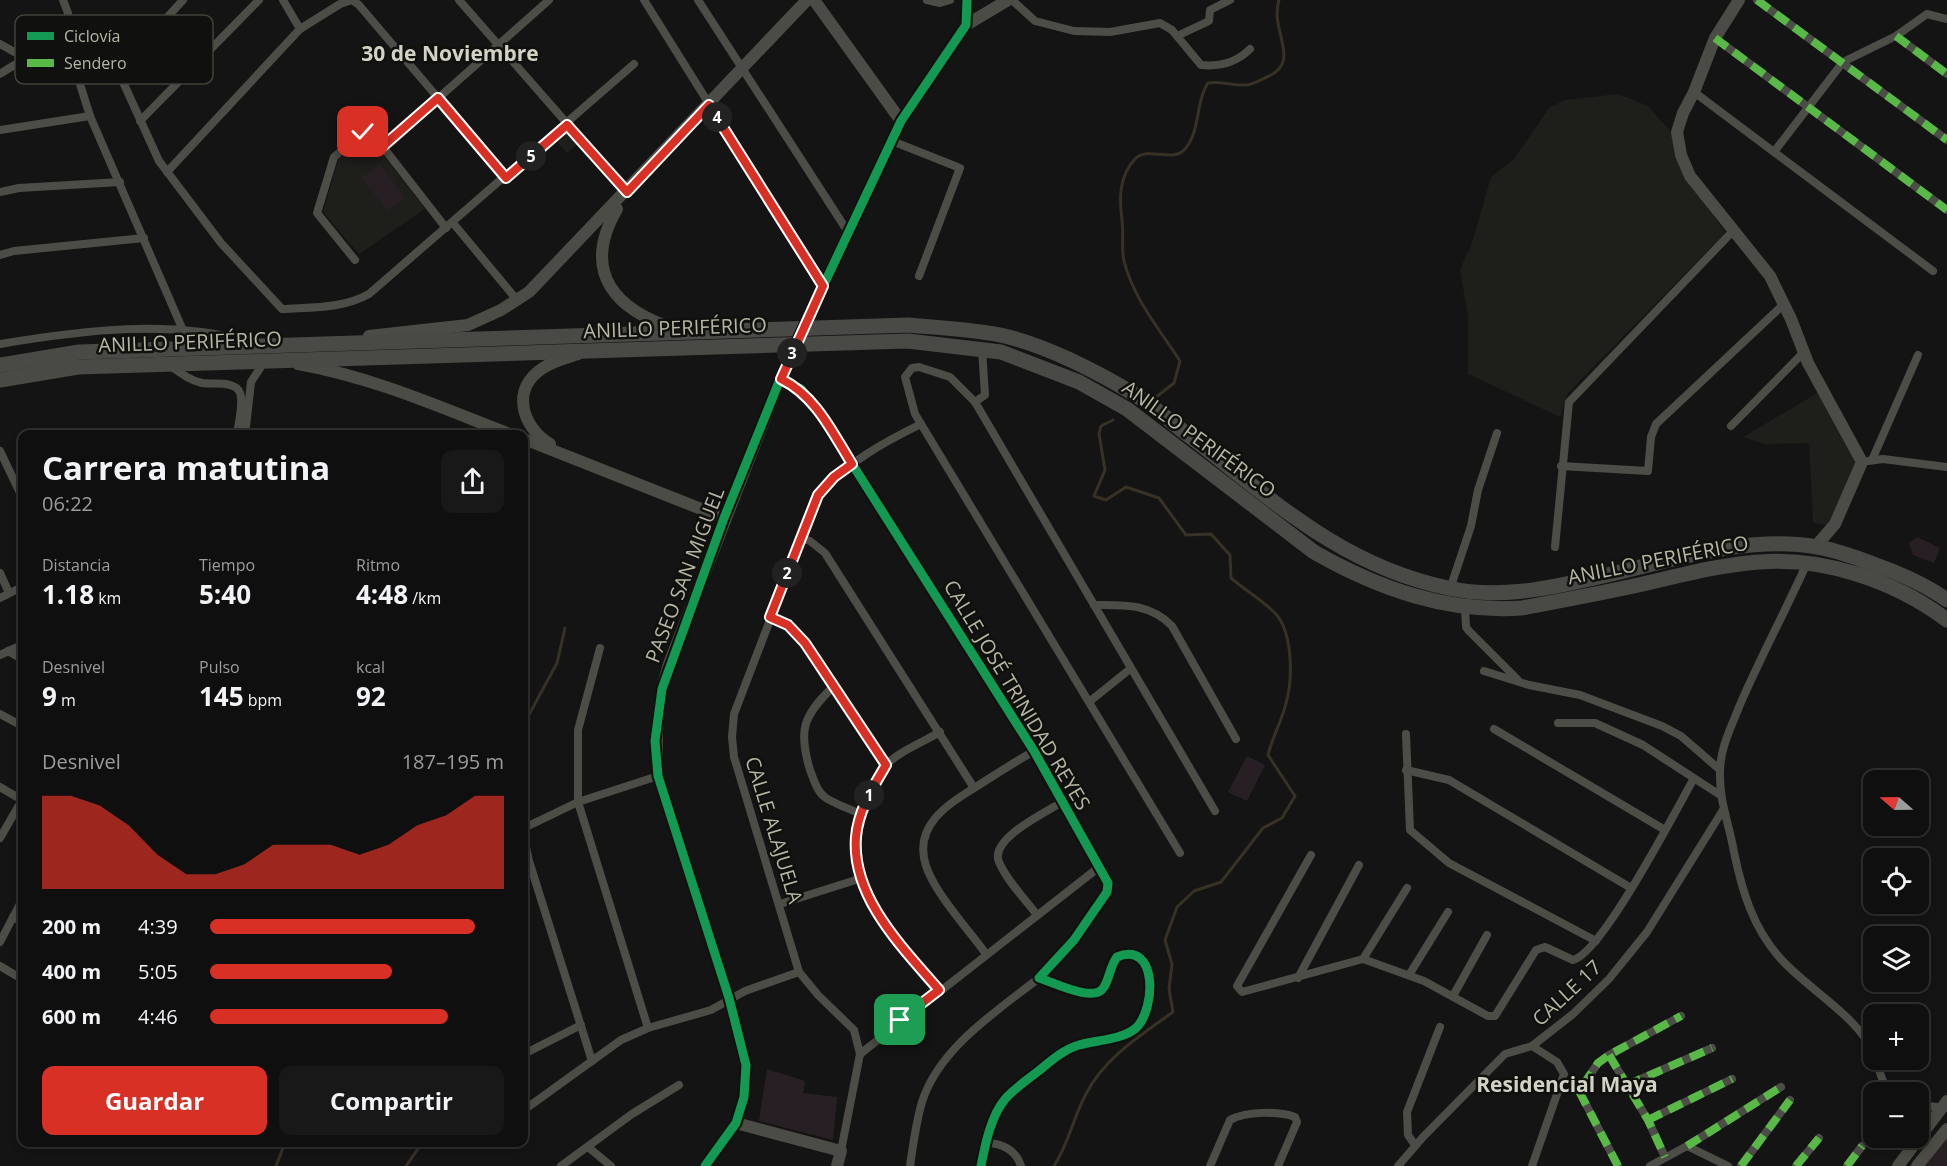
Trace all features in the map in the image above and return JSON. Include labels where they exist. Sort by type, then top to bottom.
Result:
[{"type":"highway","name":"ANILLO PERIFÉRICO","points":[[0,365],[79,352],[909,325],[1005,336],[1082,366],[1136,395],[1320,536],[1355,556],[1398,575],[1450,589],[1495,594],[1539,590],[1719,550],[1760,545],[1816,546],[1897,572],[1947,600]]},
{"type":"highway","name":"ANILLO PERIFÉRICO","points":[[0,380],[78,366],[908,341],[982,349],[1001,352],[1079,382],[1127,409],[1314,552],[1347,571],[1392,590],[1443,604],[1495,610],[1522,608],[1722,566],[1761,561],[1807,563],[1848,572],[1891,587],[1931,608],[1947,620]]},
{"type":"street","points":[[63,0],[68,15]]},
{"type":"street","points":[[169,15],[183,0]]},
{"type":"street","points":[[213,47],[259,0]]},
{"type":"street","points":[[284,0],[300,29]]},
{"type":"street","points":[[167,172],[300,29],[340,4],[352,0],[359,5],[506,178]]},
{"type":"street","points":[[459,0],[627,192]]},
{"type":"street","points":[[382,147],[549,0]]},
{"type":"street","points":[[644,0],[821,291]]},
{"type":"street","points":[[698,0],[848,232]]},
{"type":"street","points":[[314,343],[468,325],[530,292],[807,0]]},
{"type":"street","points":[[814,0],[901,121]]},
{"type":"street","points":[[927,0],[934,3],[950,0]]},
{"type":"street","points":[[966,25],[967,0]]},
{"type":"street","points":[[966,25],[1010,0],[1035,21],[1074,31],[1110,32],[1160,24],[1177,36],[1201,65],[1212,66],[1238,60],[1250,49]]},
{"type":"street","points":[[1177,36],[1209,21],[1210,10],[1230,0]]},
{"type":"street","points":[[1739,0],[1715,38],[1677,132],[1681,155],[1690,176],[1732,232],[1755,255],[1770,276],[1804,352],[1867,461]]},
{"type":"street","points":[[1757,0],[1947,140]]},
{"type":"street","points":[[1774,152],[1843,62],[1896,36],[1927,14],[1947,19]]},
{"type":"street","name":"PASEO SAN MIGUEL","points":[[705,1166],[736,1123],[744,1096],[747,1065],[729,998],[658,776],[655,741],[662,689],[724,518],[783,373],[901,121],[966,25]]},
{"type":"street","points":[[1896,36],[1947,74]]},
{"type":"street","points":[[1715,38],[1947,210]]},
{"type":"street","points":[[0,44],[15,52]]},
{"type":"street","points":[[0,74],[15,64]]},
{"type":"street","points":[[124,84],[152,150],[167,172],[221,243],[282,309],[353,303],[369,294],[506,178],[634,64]]},
{"type":"street","points":[[80,84],[90,116],[182,328]]},
{"type":"street","points":[[140,121],[176,84]]},
{"type":"street","points":[[1694,92],[1933,272]]},
{"type":"street","points":[[0,130],[90,116]]},
{"type":"street","points":[[355,260],[317,213],[334,157],[366,130],[518,300]]},
{"type":"street","points":[[892,141],[960,168],[919,276]]},
{"type":"street","points":[[0,192],[19,188],[120,182]]},
{"type":"street","points":[[627,192],[606,227],[602,251],[604,273],[619,299],[635,313],[653,322],[689,333]]},
{"type":"street","points":[[1555,547],[1567,412],[1575,393],[1732,232]]},
{"type":"street","points":[[0,255],[14,251],[144,238]]},
{"type":"street","points":[[1561,466],[1648,471],[1651,436],[1656,424],[1784,304]]},
{"type":"street","points":[[0,344],[72,332],[182,328],[216,332],[262,345]]},
{"type":"street","points":[[975,402],[985,395],[982,349]]},
{"type":"street","points":[[571,458],[539,438],[529,425],[521,402],[532,376],[542,368],[584,352]]},
{"type":"street","points":[[1731,426],[1804,352]]},
{"type":"street","points":[[1816,546],[1835,524],[1918,356]]},
{"type":"street","points":[[237,388],[250,381],[269,360],[329,370],[372,382],[423,399],[500,430]]},
{"type":"street","points":[[169,365],[186,377],[202,383],[237,388],[241,394],[237,430]]},
{"type":"street","points":[[1180,853],[921,424],[905,383],[905,377],[912,368],[919,367],[950,377],[975,402],[1215,811]]},
{"type":"street","name":"CALLE JOSÉ TRINIDAD REYES","points":[[783,373],[816,407],[1034,751],[1107,883],[1107,892],[1074,940],[1038,978]]},
{"type":"street","points":[[245,430],[250,381]]},
{"type":"street","name":"CALLE ALAJUELA","points":[[860,1054],[854,1030],[818,995],[799,972],[734,758],[732,737],[734,714],[818,495],[834,477],[852,464],[921,424]]},
{"type":"street","points":[[1450,589],[1471,526],[1478,490],[1497,433]]},
{"type":"street","points":[[528,441],[724,518]]},
{"type":"street","points":[[0,450],[18,488]]},
{"type":"street","points":[[1867,461],[1883,459],[1947,467]]},
{"type":"street","points":[[1835,524],[1840,548],[1852,556]]},
{"type":"street","points":[[801,538],[810,541],[825,554],[974,788]]},
{"type":"street","points":[[1807,563],[1760,659],[1722,748],[1719,769],[1720,795],[1746,900],[1761,934],[1780,959],[1863,1036]]},
{"type":"street","points":[[0,573],[9,593]]},
{"type":"street","points":[[0,598],[18,589]]},
{"type":"street","points":[[1094,605],[1128,605],[1153,611],[1172,626],[1236,739]]},
{"type":"street","points":[[1465,607],[1466,627],[1521,682]]},
{"type":"street","points":[[770,617],[788,625],[805,643],[886,765]]},
{"type":"street","points":[[4,653],[18,647]]},
{"type":"street","points":[[600,648],[578,730],[578,802],[648,1028]]},
{"type":"street","points":[[1089,702],[1130,669]]},
{"type":"street","points":[[1484,671],[1580,696],[1672,730],[1719,769]]},
{"type":"street","points":[[833,687],[811,711],[805,722],[802,746],[820,792],[826,798],[861,814]]},
{"type":"street","points":[[0,714],[18,724]]},
{"type":"street","points":[[1558,723],[1595,723],[1643,746],[1693,780],[1720,795]]},
{"type":"street","points":[[1494,729],[1665,830]]},
{"type":"street","points":[[939,990],[889,931],[862,878],[857,861],[856,836],[861,814],[886,765],[940,732]]},
{"type":"street","points":[[1406,734],[1410,830],[1449,863],[1596,941]]},
{"type":"street","points":[[986,954],[934,882],[923,853],[929,825],[938,813],[1034,751]]},
{"type":"street","points":[[1406,770],[1449,780],[1631,888]]},
{"type":"street","points":[[528,826],[578,802],[658,776]]},
{"type":"street","points":[[1311,855],[1237,986],[1242,992],[1363,959],[1409,975],[1488,1016],[1496,1016],[1536,950],[1545,947],[1573,960],[1583,956],[1596,941],[1631,888],[1693,780]]},
{"type":"street","points":[[0,787],[18,798]]},
{"type":"street","points":[[1037,915],[999,863],[998,850],[1005,838],[1062,802]]},
{"type":"street","points":[[0,838],[18,807]]},
{"type":"street","name":"CALLE 17","points":[[1398,1166],[1505,1054],[1532,1046],[1573,1014],[1609,979],[1647,932],[1724,810]]},
{"type":"street","points":[[528,861],[592,1061]]},
{"type":"street","points":[[1298,978],[1359,865]]},
{"type":"street","points":[[837,1166],[860,1054],[1098,868]]},
{"type":"street","points":[[780,904],[862,878]]},
{"type":"street","points":[[1363,959],[1407,888]]},
{"type":"street","points":[[0,942],[18,908]]},
{"type":"street","points":[[1409,975],[1448,912]]},
{"type":"street","points":[[13,917],[18,920]]},
{"type":"street","points":[[1453,996],[1487,935]]},
{"type":"street","points":[[910,1166],[923,1100],[942,1064],[979,1025],[1038,978],[1090,995],[1096,994],[1105,987],[1117,957],[1129,953],[1146,963],[1150,984],[1147,1005],[1135,1029],[1122,1035],[1076,1046],[1057,1055],[1005,1098],[986,1143],[981,1166]]},
{"type":"street","points":[[0,966],[18,977]]},
{"type":"street","points":[[528,1107],[621,1040],[648,1028],[711,1010],[729,998],[799,972]]},
{"type":"street","points":[[1618,1166],[1579,1091],[1598,1063],[1681,1016]]},
{"type":"street","points":[[528,1052],[581,1025]]},
{"type":"street","points":[[1416,1145],[1408,1136],[1407,1112],[1440,1027]]},
{"type":"street","points":[[1532,1046],[1557,1062],[1564,1074],[1532,1166]]},
{"type":"street","points":[[1627,1085],[1712,1048]]},
{"type":"street","points":[[1609,1055],[1648,1120],[1665,1157]]},
{"type":"street","points":[[1648,1120],[1732,1079]]},
{"type":"street","points":[[561,1166],[632,1114],[679,1085]]},
{"type":"street","points":[[1650,1166],[1687,1146],[1781,1087]]},
{"type":"street","points":[[1741,1166],[1790,1100]]},
{"type":"street","points":[[1929,1105],[1946,1105]]},
{"type":"street","points":[[1898,1166],[1946,1105]]},
{"type":"street","points":[[1210,1166],[1230,1120],[1237,1116],[1252,1114],[1289,1115],[1295,1117],[1298,1122],[1278,1166]]},
{"type":"street","points":[[736,1123],[841,1151]]},
{"type":"street","points":[[1917,1166],[1947,1129]]},
{"type":"street","points":[[1796,1166],[1819,1138]]},
{"type":"street","points":[[986,1143],[1012,1151],[1021,1166]]},
{"type":"street","points":[[1687,1146],[1728,1166]]},
{"type":"street","points":[[1847,1166],[1862,1146]]},
{"type":"street","points":[[588,1147],[611,1166]]},
{"type":"shaded area","points":[[1618,94],[1648,106],[1672,133],[1676,157],[1725,233],[1568,393],[1560,417],[1468,374],[1468,317],[1460,269],[1472,243],[1491,177],[1514,159],[1549,108],[1565,100]]},
{"type":"shaded area","points":[[570,129],[581,141],[567,153],[557,142]]},
{"type":"shaded area","points":[[367,134],[425,209],[359,254],[323,212],[339,157]]},
{"type":"shaded area","points":[[380,164],[405,198],[388,211],[362,178]]},
{"type":"shaded area","points":[[1819,392],[1847,441],[1856,465],[1829,525],[1813,523],[1809,443],[1764,444],[1743,437]]},
{"type":"shaded area","points":[[1917,537],[1940,548],[1934,563],[1913,555],[1909,543]]},
{"type":"shaded area","points":[[1247,756],[1265,765],[1247,801],[1228,792]]},
{"type":"shaded area","points":[[767,1069],[805,1081],[803,1093],[837,1097],[833,1140],[759,1121]]},
{"type":"shaded area","points":[[1947,1136],[1947,1166],[1924,1166]]},
{"type":"waterway","points":[[1155,398],[1174,383],[1180,361],[1148,313],[1128,275],[1123,251],[1121,204],[1123,180],[1130,166],[1140,155],[1172,155],[1183,151],[1193,136],[1201,99],[1208,83],[1248,85],[1277,71],[1283,63],[1284,54],[1278,23],[1279,0]]},
{"type":"waterway","points":[[1054,1166],[1064,1148],[1086,1094],[1103,1069],[1124,1048],[1173,1012],[1169,989],[1172,964],[1165,940],[1177,907],[1194,891],[1221,882],[1263,828],[1282,818],[1295,796],[1268,755],[1284,710],[1290,681],[1290,656],[1281,621],[1270,608],[1231,578],[1230,555],[1211,534],[1186,535],[1159,498],[1126,487],[1106,500],[1094,496],[1105,470],[1099,434],[1101,426],[1113,420]]},
{"type":"waterway","points":[[528,717],[557,663],[565,628]]},
{"type":"waterway","points":[[276,1166],[283,1147]]},
{"type":"waterway","points":[[406,1166],[419,1147]]},
{"type":"marked path","points":[[1757,0],[1947,140]]},
{"type":"marked path","points":[[1896,36],[1947,74]]},
{"type":"marked path","points":[[1715,38],[1947,210]]},
{"type":"marked path","points":[[1618,1166],[1579,1091],[1598,1063],[1681,1016]]},
{"type":"marked path","points":[[1627,1085],[1712,1048]]},
{"type":"marked path","points":[[1609,1055],[1648,1120],[1665,1157]]},
{"type":"marked path","points":[[1648,1120],[1732,1079]]},
{"type":"marked path","points":[[1687,1146],[1781,1087]]},
{"type":"marked path","points":[[1741,1166],[1790,1100]]},
{"type":"marked path","points":[[1796,1166],[1819,1138]]},
{"type":"marked path","points":[[1847,1166],[1862,1146]]},
{"type":"cycle path","points":[[705,1166],[736,1123],[744,1097],[746,1065],[729,998],[658,776],[655,741],[662,689],[724,518],[785,367],[901,121],[966,25],[967,0]]},
{"type":"cycle path","points":[[781,379],[801,389],[816,407],[1034,751],[1108,883],[1107,892],[1074,940],[1039,978],[1083,993],[1092,993],[1099,992],[1104,987],[1117,957],[1130,954],[1140,958],[1146,967],[1150,993],[1143,1019],[1136,1028],[1124,1035],[1069,1049],[1019,1086],[1006,1098],[996,1113],[981,1166]]},
{"type":"district","name":"30 de Noviembre","points":[[450,54]]},
{"type":"district","name":"Residencial Maya","points":[[1567,1085]]},
{"type":"route","points":[[363,132],[366,130],[370,132],[382,147],[438,98],[506,178],[567,125],[627,192],[709,105],[823,286],[781,379],[801,389],[816,407],[852,464],[834,477],[818,495],[770,617],[788,625],[805,643],[886,765],[861,814],[856,836],[857,861],[873,905],[889,931],[939,990],[900,1020]]}]
